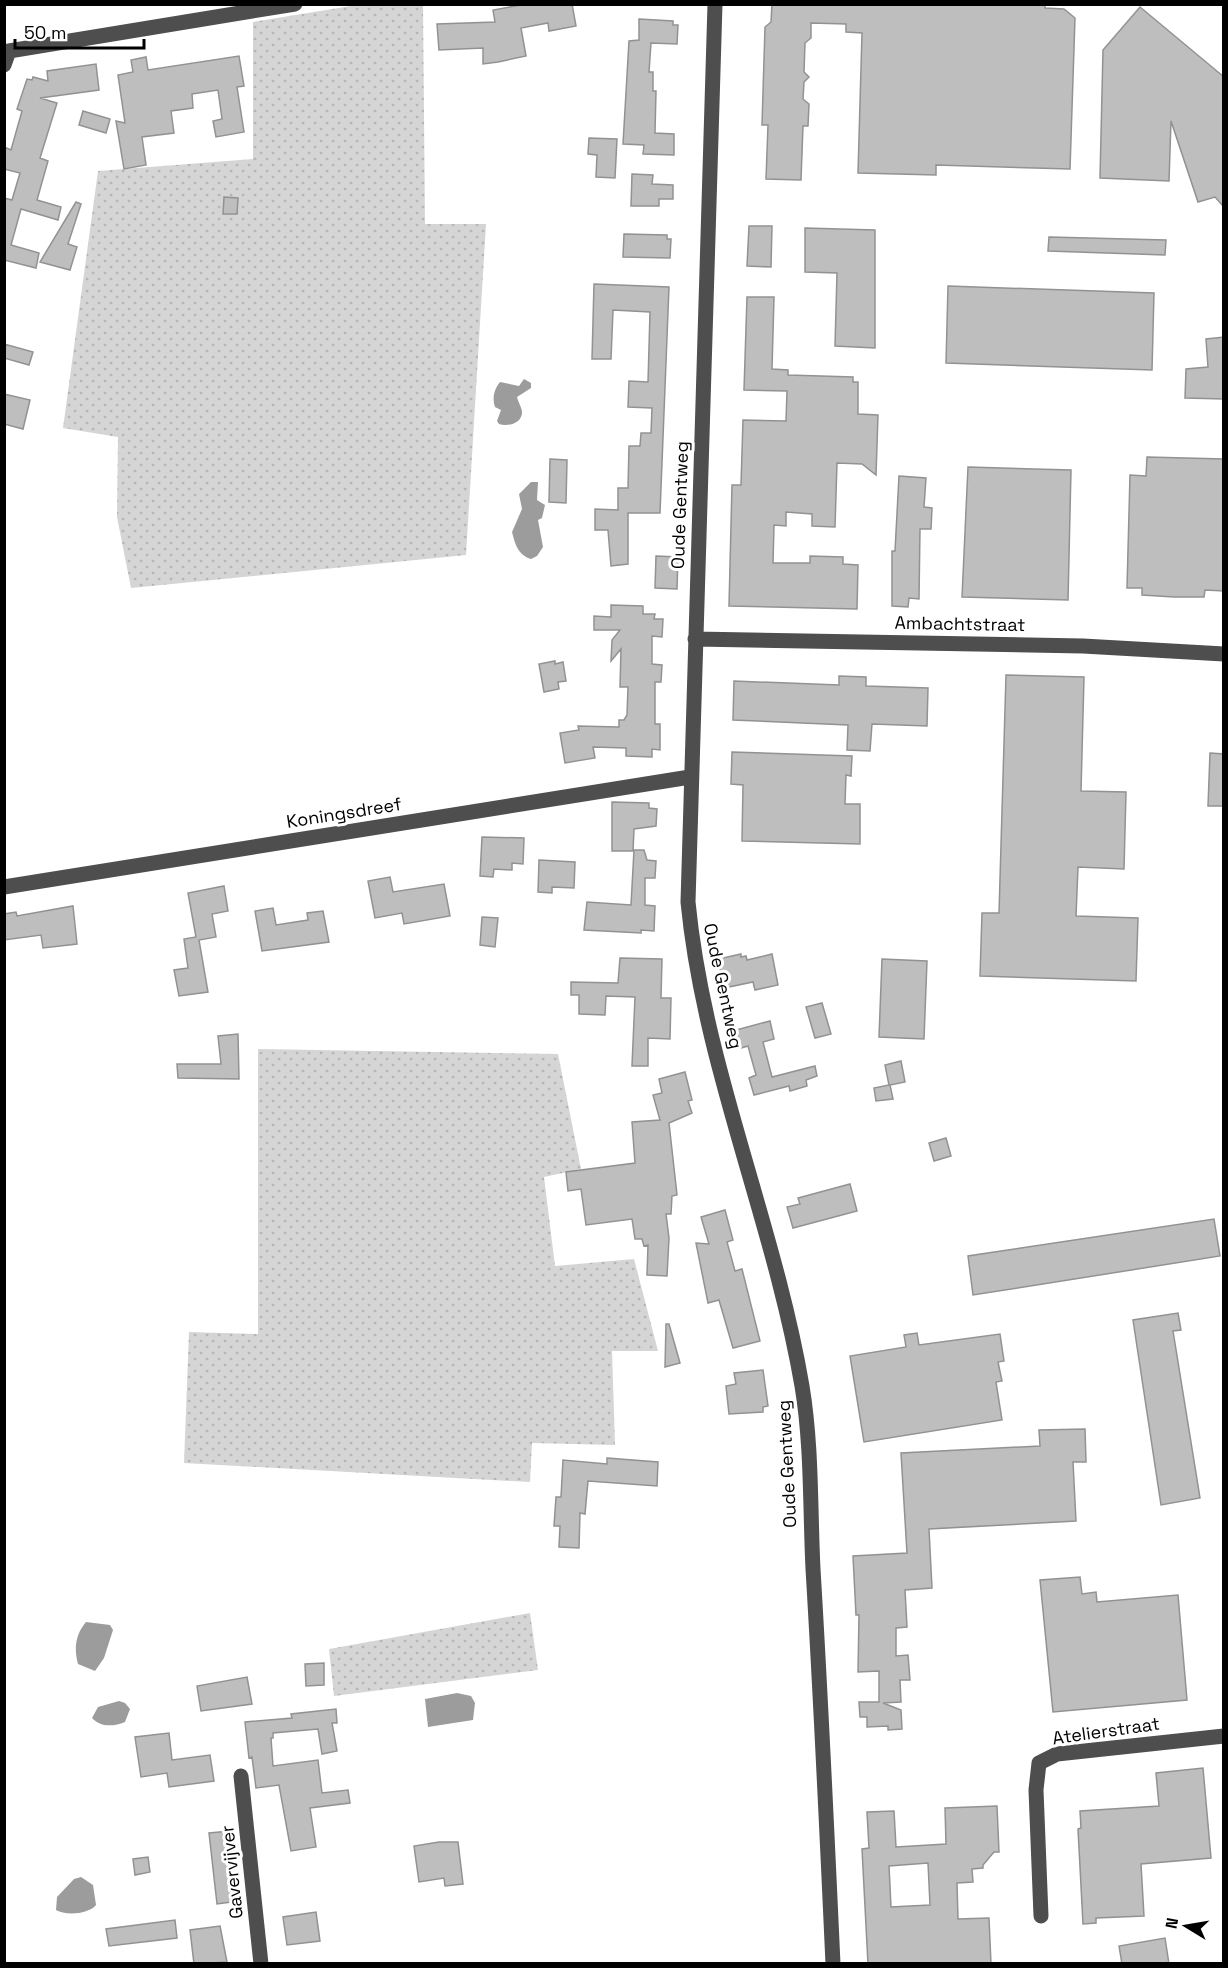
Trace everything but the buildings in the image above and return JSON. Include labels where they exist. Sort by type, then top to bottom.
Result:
[{"type":"street","points":[[6,56],[295,4]]},
{"type":"street","name":"Oude Gentweg","points":[[715,4],[688,902],[698,981],[784,1307],[804,1399],[833,1964]]},
{"type":"street","name":"Ambachtstraat","points":[[695,639],[1083,646],[1224,654]]},
{"type":"street","name":"Koningsdreef","points":[[4,886],[690,777]]},
{"type":"street","name":"Atelierstraat","points":[[1041,1916],[1036,1790],[1039,1763],[1057,1754],[1224,1736]]},
{"type":"street","name":"Gavervijver","points":[[241,1776],[261,1964]]},
{"type":"shaded area","points":[[357,5],[423,5],[425,224],[486,224],[466,555],[131,588],[117,517],[118,437],[63,428],[98,171],[253,159],[253,22]]},
{"type":"shaded area","points":[[524,379],[531,383],[531,388],[517,397],[522,411],[520,419],[507,425],[499,424],[497,421],[501,410],[495,407],[496,388],[500,382],[519,386]]},
{"type":"shaded area","points":[[531,482],[538,482],[537,500],[545,505],[542,518],[538,520],[543,547],[537,556],[531,559],[520,552],[512,532],[522,509],[519,494]]},
{"type":"shaded area","points":[[258,1049],[558,1054],[581,1169],[544,1177],[555,1266],[634,1259],[658,1351],[612,1351],[615,1445],[532,1443],[530,1482],[184,1463],[189,1332],[258,1334]]},
{"type":"shaded area","points":[[530,1613],[538,1670],[334,1696],[329,1649]]},
{"type":"shaded area","points":[[86,1622],[110,1625],[113,1630],[104,1658],[95,1671],[78,1664],[76,1648],[78,1637]]},
{"type":"shaded area","points":[[457,1693],[471,1696],[475,1703],[473,1720],[428,1727],[425,1699]]},
{"type":"shaded area","points":[[119,1701],[125,1703],[130,1709],[125,1722],[107,1725],[92,1718],[98,1707]]},
{"type":"shaded area","points":[[81,1877],[93,1885],[96,1905],[77,1913],[56,1910],[57,1897],[74,1879]]}]
